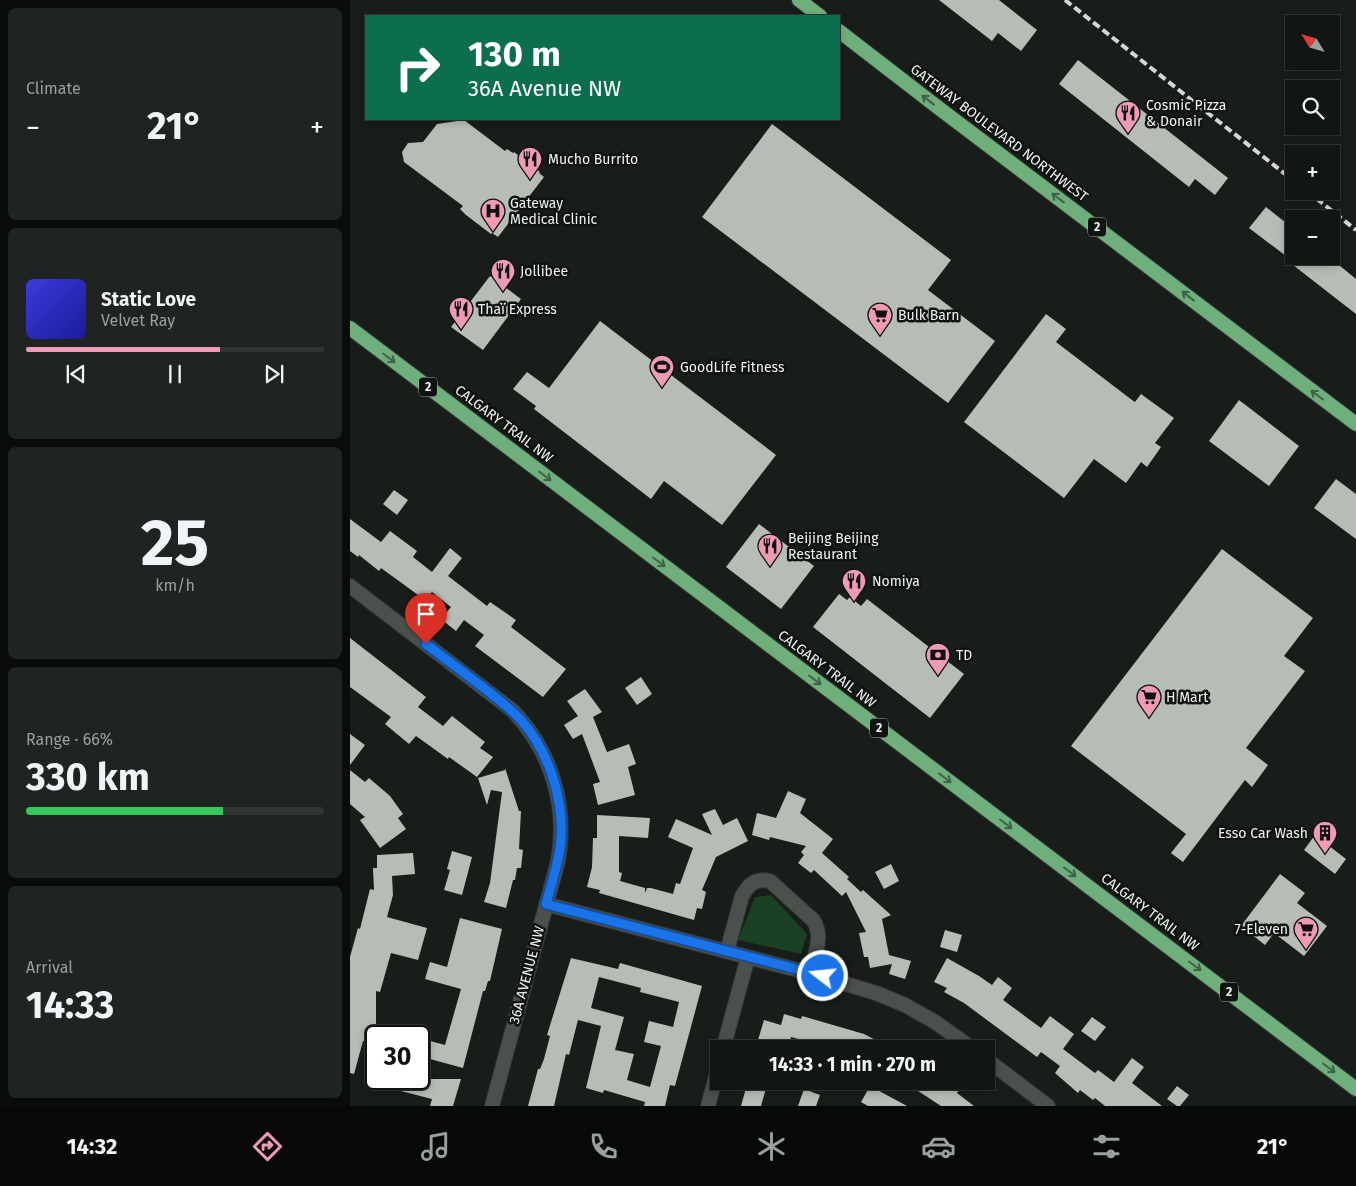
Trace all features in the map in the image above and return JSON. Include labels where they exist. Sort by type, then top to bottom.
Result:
[{"type":"highway","points":[[802,2],[819,15]]},
{"type":"highway","name":"GATEWAY BOULEVARD NORTHWEST","points":[[840,32],[1356,424]]},
{"type":"highway","name":"CALGARY TRAIL NW","points":[[350,328],[1356,1088]]},
{"type":"street","name":"36A AVENUE NW","points":[[350,586],[512,710],[530,731],[546,760],[555,784],[561,816],[560,848],[492,1106]]},
{"type":"street","points":[[728,951],[742,896],[746,888],[754,881],[762,879],[770,881],[812,920],[817,927],[819,938],[809,972]]},
{"type":"street","points":[[546,904],[809,972],[876,993],[904,1005],[935,1022],[960,1040]]},
{"type":"street","points":[[725,1040],[748,956]]},
{"type":"street","points":[[995,1066],[1048,1106]]},
{"type":"street","points":[[708,1106],[712,1090]]},
{"type":"green space","points":[[771,895],[807,934],[801,954],[738,940],[755,897]]},
{"type":"building","points":[[939,0],[999,0],[1037,30],[1021,51],[998,33],[992,41]]},
{"type":"building","points":[[1078,60],[1228,178],[1215,195],[1195,179],[1189,187],[1059,84]]},
{"type":"building","points":[[464,120],[505,151],[507,149],[514,152],[544,177],[498,237],[466,215],[460,209],[463,206],[404,162],[402,152],[408,143],[423,142],[437,124]]},
{"type":"building","points":[[772,124],[951,260],[928,290],[995,341],[948,403],[702,217]]},
{"type":"building","points":[[1266,207],[1285,222],[1285,255],[1249,228]]},
{"type":"building","points":[[1293,265],[1339,265],[1356,279],[1356,314]]},
{"type":"building","points":[[490,276],[521,299],[483,350],[451,327]]},
{"type":"building","points":[[1046,314],[1066,329],[1056,342],[1135,402],[1141,394],[1174,418],[1155,443],[1161,447],[1147,467],[1141,462],[1126,483],[1094,459],[1064,498],[964,422]]},
{"type":"building","points":[[600,321],[776,455],[722,525],[664,481],[651,499],[534,409],[536,406],[513,389],[527,372],[549,388]]},
{"type":"building","points":[[1239,400],[1299,446],[1269,486],[1209,441]]},
{"type":"building","points":[[1336,479],[1356,494],[1356,539],[1314,508]]},
{"type":"building","points":[[394,490],[408,500],[397,515],[383,504]]},
{"type":"building","points":[[350,519],[381,542],[390,531],[417,551],[413,557],[432,572],[450,548],[462,558],[448,576],[487,606],[490,602],[516,620],[511,627],[566,669],[543,697],[475,646],[484,635],[464,620],[456,631],[441,619],[451,607],[432,592],[425,600],[381,568],[379,571],[359,555],[358,557],[350,551]]},
{"type":"building","name":"Beijing Beijing Restaurant","points":[[759,524],[814,566],[781,609],[726,567]]},
{"type":"building","points":[[1222,549],[1313,618],[1284,656],[1305,671],[1246,748],[1268,765],[1252,787],[1245,780],[1183,862],[1171,853],[1186,834],[1071,746]]},
{"type":"building","points":[[839,594],[847,600],[850,597],[861,606],[867,599],[964,674],[930,718],[813,627]]},
{"type":"building","points":[[350,638],[426,697],[418,707],[443,726],[452,716],[485,742],[480,748],[493,757],[477,777],[416,736],[409,744],[385,724],[391,717],[350,687]]},
{"type":"building","points":[[641,677],[652,694],[637,705],[625,688]]},
{"type":"building","points":[[585,689],[602,712],[593,717],[607,752],[629,744],[636,764],[628,767],[635,795],[598,805],[593,784],[600,782],[582,734],[573,739],[564,725],[578,716],[567,701]]},
{"type":"building","points":[[350,734],[365,745],[350,765]]},
{"type":"building","points":[[505,768],[519,811],[521,811],[519,849],[523,850],[521,868],[517,868],[506,908],[484,902],[490,883],[502,792],[491,790],[487,805],[478,778],[505,770]]},
{"type":"building","points":[[350,770],[365,782],[369,778],[390,796],[403,814],[398,818],[406,829],[380,848],[360,820],[365,817],[350,804]]},
{"type":"building","points":[[788,791],[806,799],[800,813],[833,839],[822,853],[849,877],[847,879],[861,892],[863,890],[891,915],[882,919],[889,955],[911,961],[905,979],[889,974],[892,964],[870,968],[868,957],[864,957],[859,933],[866,932],[846,892],[842,896],[814,870],[811,873],[798,863],[804,855],[801,852],[806,846],[770,837],[769,840],[752,835],[757,813],[776,818]]},
{"type":"building","points":[[715,809],[723,825],[737,818],[748,841],[716,857],[702,890],[706,892],[702,909],[697,908],[694,920],[599,893],[600,890],[587,887],[592,867],[593,838],[597,838],[597,815],[650,818],[648,838],[619,836],[619,872],[622,873],[620,881],[645,888],[645,893],[647,888],[651,888],[673,894],[676,883],[680,884],[693,848],[668,837],[676,819],[712,835],[702,814]]},
{"type":"building","name":"Esso Car Wash","points":[[1315,835],[1346,859],[1335,874],[1304,850]]},
{"type":"building","points":[[452,851],[472,857],[462,895],[444,890],[450,870],[447,869]]},
{"type":"building","points":[[413,853],[415,874],[392,876],[393,895],[387,917],[427,928],[418,960],[391,953],[380,992],[376,991],[376,1025],[365,1025],[365,1041],[363,1041],[354,1074],[350,1073],[350,957],[358,928],[360,929],[370,889],[374,890],[373,868],[377,868],[377,855]]},
{"type":"building","points":[[891,864],[899,881],[884,889],[875,872]]},
{"type":"building","points":[[1280,874],[1305,893],[1297,903],[1327,926],[1304,956],[1274,933],[1265,945],[1241,926]]},
{"type":"building","points":[[460,918],[502,929],[490,981],[488,981],[485,991],[483,991],[463,1068],[430,1059],[430,1041],[445,1045],[461,989],[425,979],[430,962],[447,967]]},
{"type":"building","points":[[945,930],[962,935],[957,952],[940,947]]},
{"type":"building","points":[[571,958],[618,969],[620,963],[702,986],[675,1086],[670,1085],[665,1106],[644,1106],[645,1102],[604,1090],[603,1093],[586,1088],[601,1026],[578,1020],[569,1055],[566,1054],[554,1106],[528,1106],[538,1069],[540,1069],[544,1059],[550,1036],[547,1035]],"holes":[[[599,977],[641,988],[640,992],[679,1002],[673,1027],[649,1021],[644,1042],[661,1046],[650,1087],[627,1080],[634,1054],[615,1050],[624,1017],[591,1008]]]},
{"type":"building","points":[[947,958],[992,985],[998,977],[1012,988],[1003,1000],[1041,1028],[1050,1016],[1074,1034],[1063,1049],[1095,1073],[1098,1070],[1114,1082],[1132,1058],[1144,1067],[1132,1083],[1162,1106],[1105,1106],[1080,1090],[1078,1093],[1055,1073],[1060,1066],[1041,1052],[1037,1057],[964,1003],[944,992],[947,988],[934,982]]},
{"type":"building","points":[[784,1014],[801,1019],[802,1016],[864,1034],[876,1040],[802,1040],[791,1037],[790,1040],[758,1040],[764,1020],[781,1025]]},
{"type":"building","points":[[1092,1017],[1106,1027],[1095,1041],[1081,1031]]},
{"type":"building","points":[[430,1079],[461,1079],[453,1106],[430,1106],[432,1099],[397,1090],[430,1090]]},
{"type":"building","points":[[1177,1086],[1189,1095],[1180,1106],[1167,1099]]},
{"type":"building","points":[[745,1090],[765,1090],[761,1106],[741,1106]]},
{"type":"building","points":[[804,1090],[820,1095],[816,1106],[798,1106]]},
{"type":"building","points":[[868,1090],[877,1090],[907,1106],[868,1106],[861,1102]]},
{"type":"building","points":[[917,1090],[959,1090],[957,1093],[974,1106],[941,1106]]},
{"type":"railway","points":[[1065,0],[1285,174]]},
{"type":"railway","points":[[1318,200],[1356,230]]},
{"type":"place","name":"Cosmic Pizza & Donair","points":[[1128,134]]},
{"type":"place","name":"Mucho Burrito","points":[[530,180]]},
{"type":"place","name":"Gateway Medical Clinic","points":[[493,232]]},
{"type":"place","name":"Jollibee","points":[[503,292]]},
{"type":"place","name":"Thaï Express","points":[[461,330]]},
{"type":"place","name":"Bulk Barn","points":[[880,336]]},
{"type":"place","name":"GoodLife Fitness","points":[[662,388]]},
{"type":"place","name":"Beijing Beijing Restaurant","points":[[770,567]]},
{"type":"place","name":"Nomiya","points":[[854,602]]},
{"type":"place","name":"TD","points":[[938,676]]},
{"type":"place","name":"H Mart","points":[[1149,718]]},
{"type":"place","name":"Esso Car Wash","points":[[1325,854]]},
{"type":"place","name":"7-Eleven","points":[[1306,950]]},
{"type":"route","points":[[426,644],[512,710],[530,731],[546,760],[559,799],[561,831],[558,861],[546,904],[823,976]]}]
